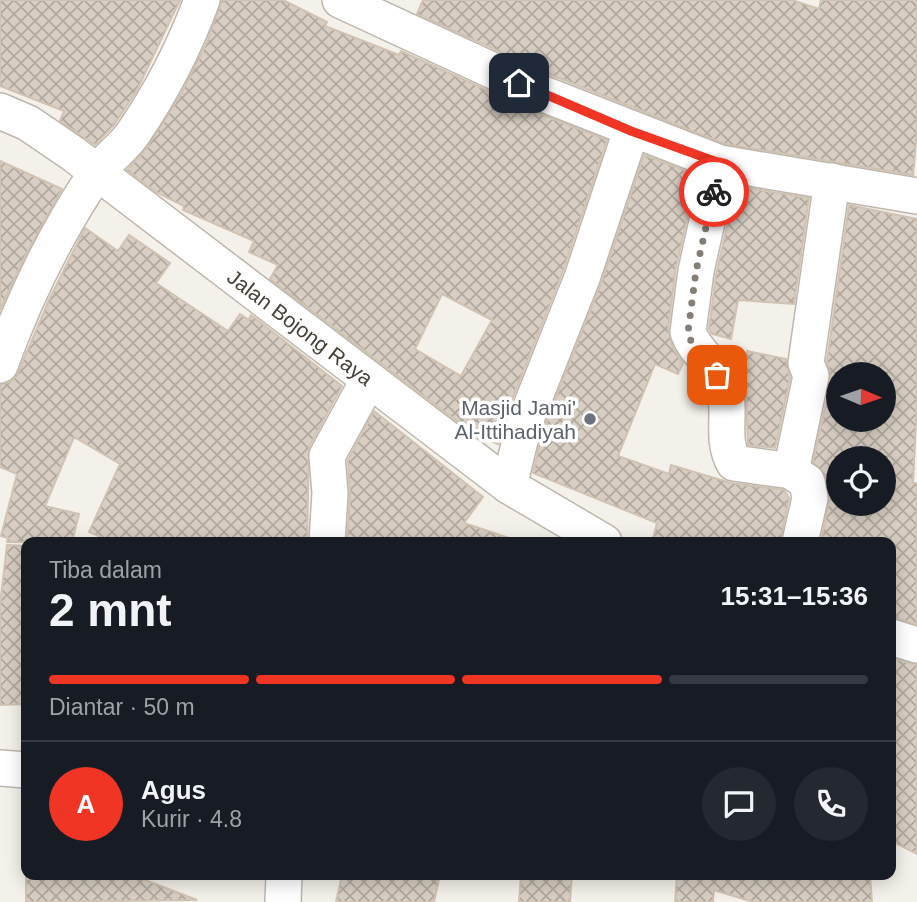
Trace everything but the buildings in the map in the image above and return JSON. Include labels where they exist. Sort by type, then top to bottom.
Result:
[{"type":"street","points":[[0,365],[10,304],[96,174],[133,135],[169,74],[202,0]]},
{"type":"street","points":[[340,0],[541,93],[631,131],[720,163],[917,196]]},
{"type":"street","name":"Jalan Bojong Raya","points":[[0,111],[28,123],[509,485],[596,537]]},
{"type":"street","points":[[509,485],[524,424],[582,278],[631,131]]},
{"type":"street","points":[[720,163],[696,271],[688,332],[691,341],[724,385],[726,438],[734,463],[791,471],[800,475],[810,489],[801,537]]},
{"type":"street","points":[[791,471],[811,376],[806,363],[832,181]]},
{"type":"street","points":[[327,537],[330,493],[327,456],[368,381]]},
{"type":"street","points":[[896,639],[917,645]]},
{"type":"street","points":[[0,768],[21,770]]},
{"type":"way so far","points":[[714,192],[696,271],[688,332],[691,341],[717,375]]},
{"type":"place","name":"Masjid Jami' Al-Ittihadiyah","points":[[590,419]]},
{"type":"route","points":[[519,83],[631,131],[720,163],[714,192]]}]
